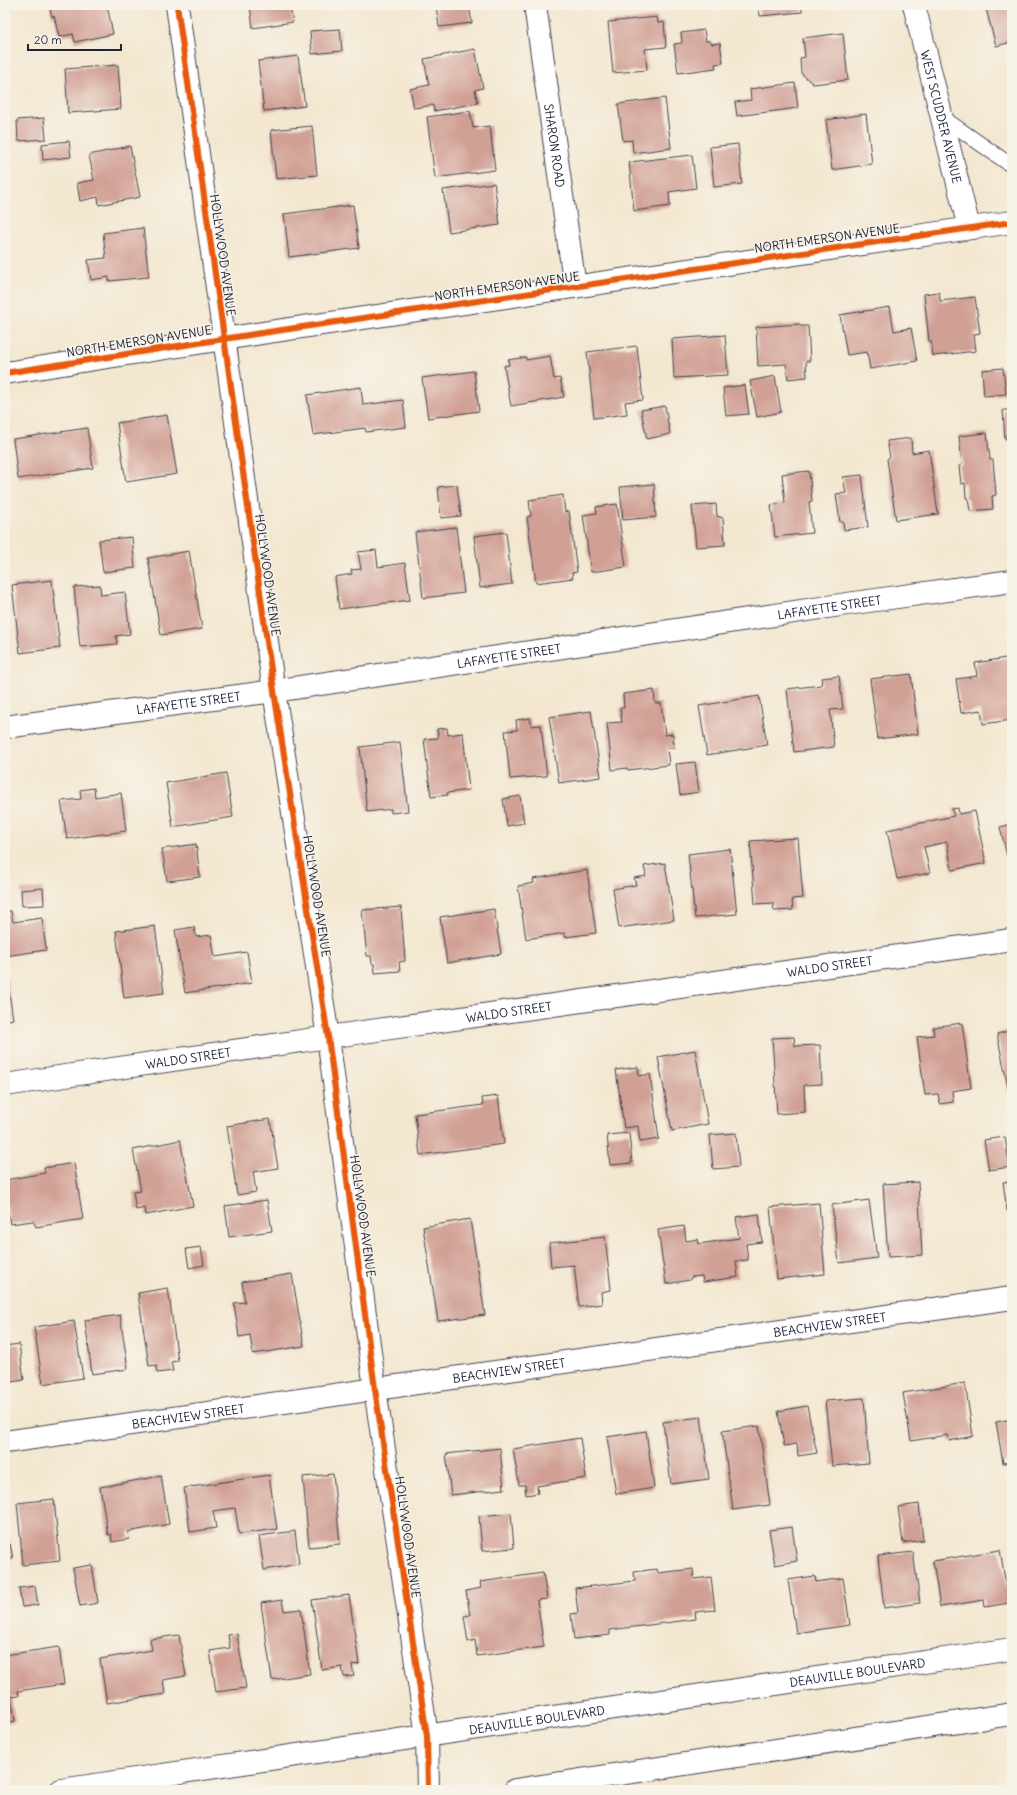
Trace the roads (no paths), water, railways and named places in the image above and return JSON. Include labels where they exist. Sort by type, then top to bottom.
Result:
[{"type":"street","name":"HOLLYWOOD AVENUE","points":[[177,5],[274,691],[328,1037],[375,1389],[427,1736],[428,1790]]},
{"type":"street","name":"SHARON ROAD","points":[[536,5],[575,287]]},
{"type":"street","name":"WEST SCUDDER AVENUE","points":[[914,5],[970,228]]},
{"type":"street","name":"NORTH EMERSON AVENUE","points":[[5,373],[224,338],[1012,222]]},
{"type":"street","name":"LAFAYETTE STREET","points":[[5,727],[274,691],[847,604],[1012,581]]},
{"type":"street","name":"WALDO STREET","points":[[5,1085],[328,1037],[1012,940]]},
{"type":"street","name":"BEACHVIEW STREET","points":[[5,1442],[1012,1298]]},
{"type":"street","name":"DEAUVILLE BOULEVARD","points":[[61,1790],[1012,1649]]},
{"type":"street","points":[[515,1790],[1012,1714]]},
{"type":"lane","points":[[942,117],[1012,166]]}]
